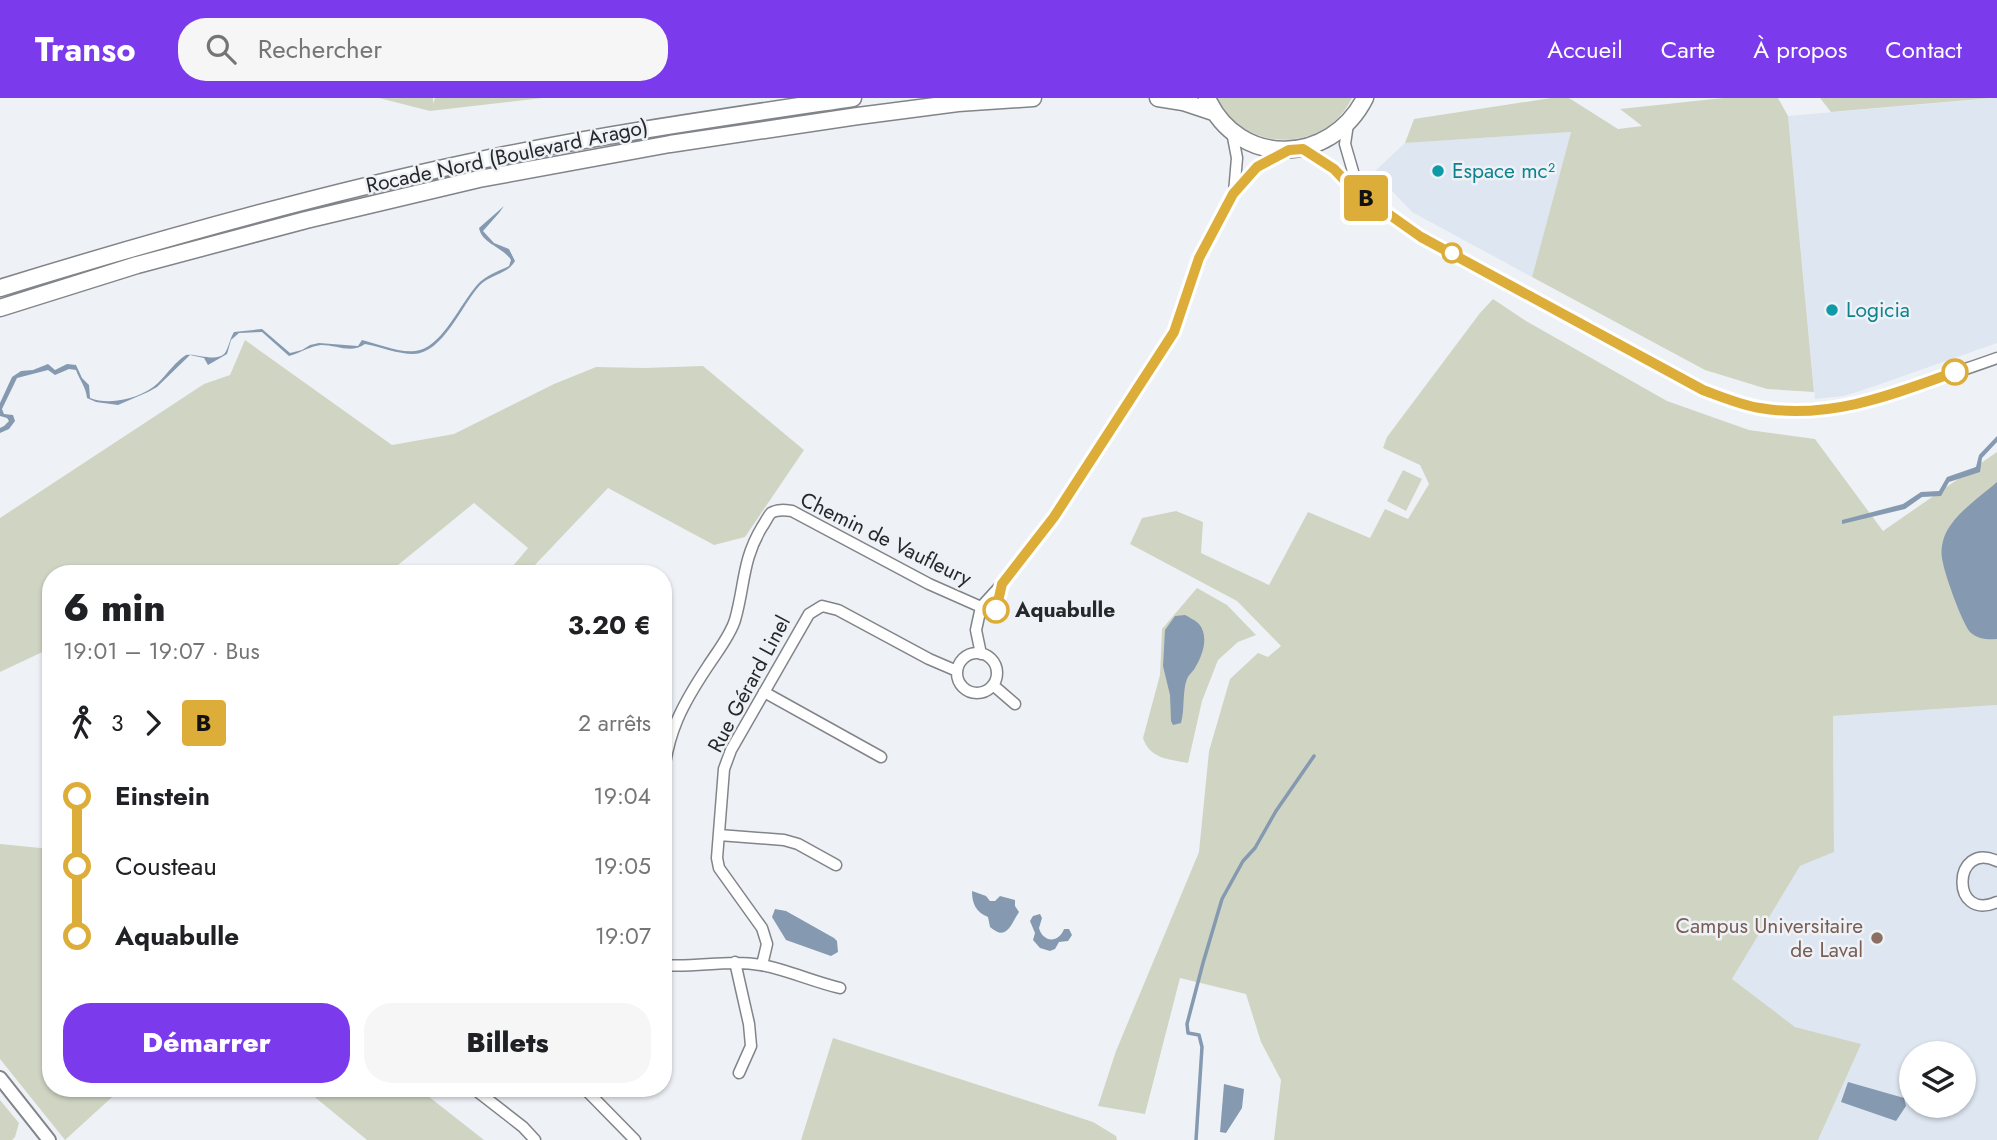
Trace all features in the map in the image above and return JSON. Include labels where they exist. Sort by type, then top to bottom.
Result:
[{"type":"main road","name":"Rocade Nord (Boulevard Arago)","points":[[0,288],[133,247],[301,202],[471,162],[667,125],[853,98]]},
{"type":"main road","name":"Rocade Nord (Boulevard Arago)","points":[[0,308],[150,262],[306,220],[479,179],[670,144],[844,118],[958,103],[1033,98]]},
{"type":"main road","points":[[1158,98],[1210,105],[1231,132],[1258,146],[1296,150],[1327,139],[1348,124],[1365,98]]},
{"type":"street","points":[[1348,124],[1345,144],[1354,175],[1364,193],[1380,208]]},
{"type":"street","points":[[1231,132],[1237,159],[1233,194]]},
{"type":"street","points":[[981,654],[976,630],[981,607],[1054,517],[1174,332],[1199,258],[1233,194],[1257,167],[1296,150],[1323,161],[1353,189],[1421,237],[1703,390],[1760,408],[1790,411],[1839,408],[1875,401],[1997,358]]},
{"type":"street","name":"Chemin de Vaufleury","points":[[672,730],[687,698],[735,621],[747,557],[771,513],[792,511],[929,584],[981,607]]},
{"type":"street","name":"Rue Gérard Linel","points":[[762,965],[766,944],[762,928],[719,868],[717,858],[726,765],[731,750],[809,614],[822,606],[838,610],[957,671]]},
{"type":"street","points":[[981,654],[996,665],[997,678],[984,692],[971,692],[960,684],[957,671],[962,659],[968,655],[981,654]]},
{"type":"street","points":[[993,685],[1015,704]]},
{"type":"street","points":[[764,692],[881,757]]},
{"type":"street","points":[[719,835],[784,840],[798,844],[836,865]]},
{"type":"street","points":[[1997,861],[1985,858],[1972,862],[1963,872],[1961,879],[1964,892],[1973,902],[1987,905],[1997,902]]},
{"type":"street","points":[[735,962],[749,1024],[751,1046],[739,1073]]},
{"type":"street","points":[[672,966],[735,962],[762,965],[840,988]]},
{"type":"street","points":[[0,1078],[49,1140]]},
{"type":"street","points":[[485,1097],[523,1127],[535,1140]]},
{"type":"street","points":[[593,1097],[635,1140]]},
{"type":"shaded area","points":[[1997,98],[1997,343],[1844,396],[1815,399],[1788,116]]},
{"type":"shaded area","points":[[1571,132],[1532,277],[1412,212],[1374,172],[1405,143]]},
{"type":"shaded area","name":"Campus Universitaire de Laval","points":[[1997,705],[1997,1140],[1818,1140],[1860,1044],[1795,1027],[1732,979],[1800,866],[1834,852],[1833,716]]},
{"type":"green space","points":[[379,98],[433,98],[433,104],[435,98],[543,98],[430,111]]},
{"type":"green space","points":[[1216,98],[1352,98],[1342,114],[1314,134],[1281,140],[1247,130],[1232,120]]},
{"type":"green space","points":[[1551,98],[1569,98],[1618,129],[1642,126],[1620,109],[1723,98],[1778,98],[1788,116],[1814,392],[1767,389],[1705,370],[1532,277],[1571,132],[1405,143],[1414,119]]},
{"type":"green space","points":[[1820,98],[1992,98],[1831,112]]},
{"type":"green space","points":[[1493,299],[1526,321],[1667,401],[1749,430],[1815,439],[1883,531],[1997,452],[1997,705],[1833,716],[1834,852],[1800,866],[1732,979],[1795,1027],[1861,1044],[1818,1140],[1274,1140],[1281,1080],[1261,1042],[1246,994],[1180,978],[1145,1114],[1098,1106],[1116,1051],[1199,852],[1209,751],[1230,679],[1258,653],[1268,657],[1281,646],[1237,601],[1130,544],[1142,518],[1176,511],[1203,522],[1201,553],[1269,585],[1308,512],[1370,538],[1385,509],[1408,519],[1429,484],[1420,465],[1383,448],[1387,437]]},
{"type":"green space","points":[[245,340],[392,445],[454,434],[554,384],[596,367],[703,366],[804,450],[745,537],[714,545],[608,488],[535,565],[514,565],[528,548],[474,503],[398,565],[42,565],[42,652],[0,672],[0,518],[204,384],[230,375]]},
{"type":"green space","points":[[1403,470],[1422,479],[1406,511],[1387,501]]},
{"type":"green space","points":[[1197,588],[1227,605],[1256,635],[1238,642],[1218,660],[1202,701],[1188,763],[1155,754],[1143,738],[1160,675],[1162,629]]},
{"type":"green space","points":[[0,844],[42,848],[42,1097],[112,1097],[65,1140],[0,1059]]},
{"type":"green space","points":[[833,1038],[1093,1122],[1116,1136],[1117,1140],[801,1140]]},
{"type":"green space","points":[[315,1097],[429,1097],[484,1140],[367,1140]]},
{"type":"green space","points":[[0,1100],[19,1123],[12,1140],[0,1140]]},
{"type":"water","points":[[504,206],[483,231],[494,243],[509,249],[515,261],[508,269],[480,285],[443,337],[424,352],[407,354],[365,344],[349,349],[321,345],[289,356],[262,332],[239,333],[231,340],[227,354],[208,365],[204,358],[190,355],[212,358],[221,356],[234,332],[262,329],[290,353],[319,343],[358,346],[362,340],[406,351],[420,350],[444,332],[477,285],[488,276],[509,266],[511,260],[481,233],[479,228]]},
{"type":"water","points":[[190,355],[157,387],[148,392],[118,405],[87,398],[76,370],[69,369],[55,375],[48,370],[17,378],[2,409],[4,414],[13,415],[15,421],[9,429],[0,433],[0,428],[9,421],[0,416],[0,403],[12,377],[21,371],[48,364],[55,370],[67,364],[76,365],[89,385],[90,398],[117,401],[144,393],[158,383],[178,361]]},
{"type":"water","points":[[1997,436],[1997,442],[1982,458],[1980,472],[1949,482],[1941,496],[1922,497],[1905,509],[1842,524],[1842,520],[1903,504],[1921,492],[1939,491],[1947,477],[1976,467],[1979,455]]},
{"type":"water","points":[[1997,482],[1997,639],[1983,639],[1971,633],[1959,611],[1942,560],[1942,549],[1951,524]]},
{"type":"water","points":[[1185,615],[1202,629],[1204,645],[1199,661],[1185,684],[1181,723],[1173,725],[1163,666],[1165,630],[1175,616]]},
{"type":"water","points":[[972,891],[986,896],[990,901],[995,901],[1000,896],[1015,900],[1019,912],[1008,930],[1001,933],[990,927],[988,917],[975,907]]},
{"type":"water","points":[[775,909],[786,911],[834,938],[838,952],[831,956],[786,940],[772,917]]},
{"type":"water","points":[[1040,914],[1042,918],[1039,928],[1047,939],[1055,939],[1064,929],[1069,929],[1072,935],[1068,941],[1059,942],[1055,949],[1050,951],[1040,948],[1033,940],[1035,933],[1030,921],[1033,916]]},
{"type":"water","points":[[1848,1082],[1899,1097],[1899,1116],[1896,1121],[1841,1102]]},
{"type":"water","points":[[1224,1084],[1244,1089],[1242,1108],[1226,1133],[1220,1132]]},
{"type":"waterway","points":[[1196,1140],[1202,1047],[1199,1035],[1188,1033],[1187,1024],[1222,899],[1243,861],[1255,848],[1276,811],[1314,756]]},
{"type":"bus line","name":"B","points":[[996,610],[1002,584],[1054,517],[1174,332],[1199,258],[1233,194],[1257,167],[1289,150],[1303,149],[1323,161],[1353,189],[1421,237],[1703,390],[1730,400],[1760,408],[1790,411],[1839,408],[1875,401],[1955,372]]},
{"type":"place","name":"Espace mc²","points":[[1438,171]]},
{"type":"place","name":"Logicia","points":[[1832,310]]},
{"type":"place","name":"Aquabulle","points":[[996,610]]},
{"type":"place","name":"Campus Universitaire de Laval","points":[[1877,938]]}]
